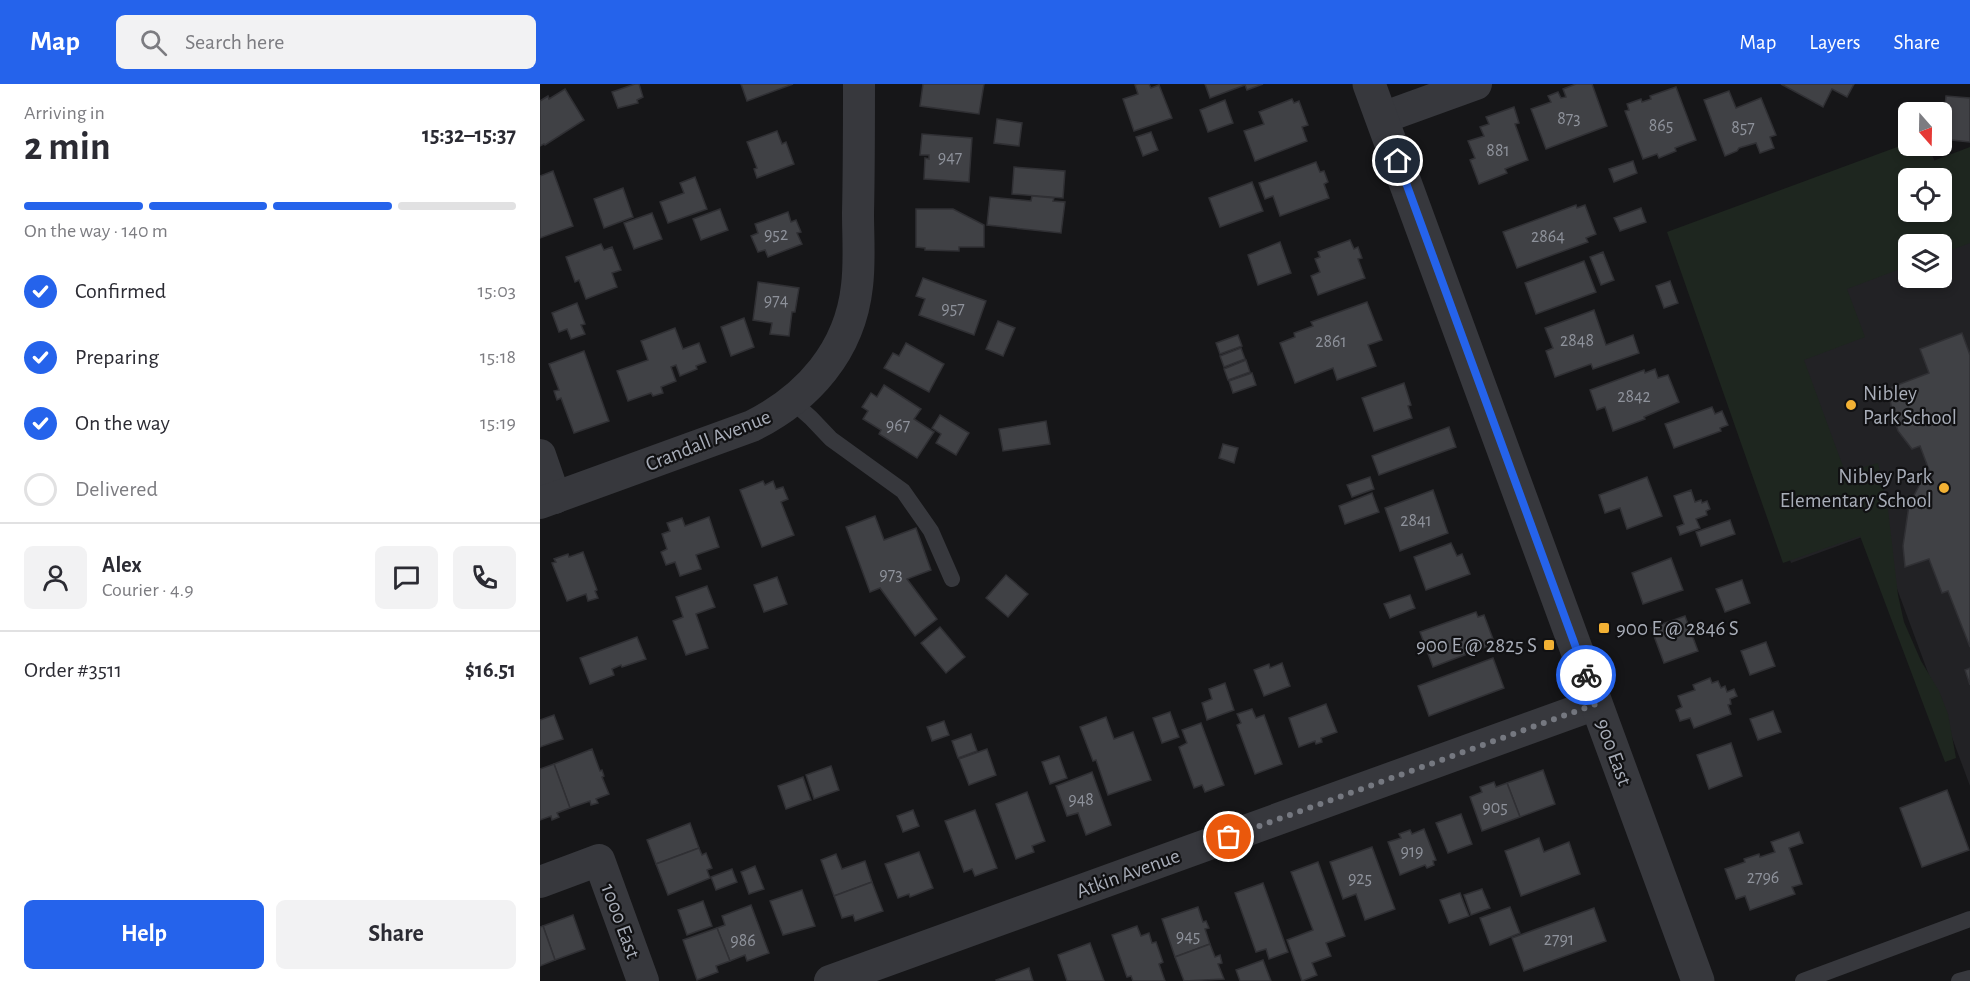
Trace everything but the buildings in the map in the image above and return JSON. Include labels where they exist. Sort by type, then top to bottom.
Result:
[{"type":"street","name":"Crandall Avenue","points":[[548,501],[752,426],[773,416],[812,385],[828,365],[844,334],[854,305],[858,267],[859,84]]},
{"type":"street","name":"900 East","points":[[1369,84],[1698,981]]},
{"type":"street","points":[[1382,118],[1476,84]]},
{"type":"street","points":[[540,455],[548,501]]},
{"type":"street","name":"Atkin Avenue","points":[[830,981],[1596,704]]},
{"type":"street","name":"1000 East","points":[[540,882],[599,860],[643,981]]},
{"type":"lane","points":[[793,402],[831,439],[903,490],[931,531],[952,579]]},
{"type":"lane","points":[[1803,981],[1970,918]]},
{"type":"lane","points":[[1959,981],[1970,978]]},
{"type":"shaded area","points":[[1898,147],[1898,156],[1931,156],[1933,161],[1952,156],[1952,154],[1970,147],[1970,243],[1952,250],[1952,234],[1898,234],[1898,270],[1847,289],[1865,337],[1804,360],[1845,472],[1878,463],[1888,510],[1898,595],[1904,622],[1921,661],[1939,691],[1948,714],[1956,758],[1945,762],[1860,536],[1783,563],[1667,232]]},
{"type":"shaded area","name":"Nibley Park School","points":[[1898,153],[1898,156],[1933,156],[1937,168],[1898,168],[1898,222],[1952,222],[1952,168],[1946,168],[1970,159],[1970,786],[1876,532],[1791,563],[1670,238]]},
{"type":"way so far","points":[[1229,837],[1596,704],[1586,675]]},
{"type":"place","name":"Nibley Park School","points":[[1851,405]]},
{"type":"place","name":"Nibley Park Elementary School","points":[[1944,488]]},
{"type":"place","name":"900 E @ 2846 S","points":[[1604,628]]},
{"type":"place","name":"900 E @ 2825 S","points":[[1549,645]]},
{"type":"route","points":[[1398,161],[1586,675]]}]
